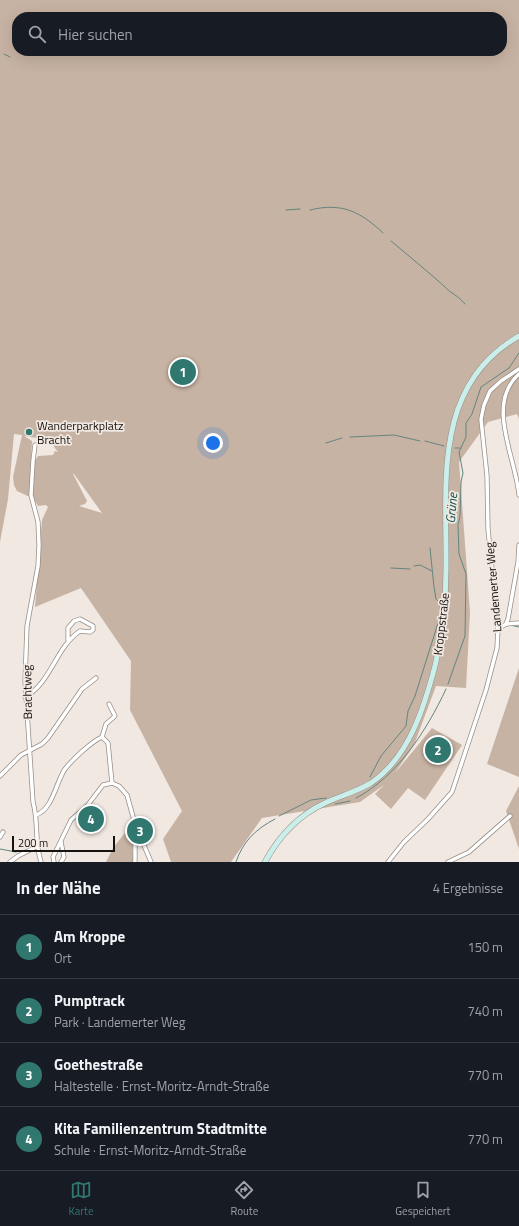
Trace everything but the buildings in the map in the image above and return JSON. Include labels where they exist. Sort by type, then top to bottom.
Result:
[{"type":"street","name":"Kroppstraße","points":[[265,862],[283,833],[304,815],[325,803],[361,788],[382,774],[401,752],[412,733],[429,689],[442,632],[446,569],[446,474],[452,426],[461,398],[479,368],[496,351],[519,336]]},
{"type":"street","name":"Landemerter Weg","points":[[388,862],[452,792],[486,690],[497,648],[498,629],[488,529],[487,476],[481,419],[484,405],[490,391],[501,381],[519,369]]},
{"type":"street","points":[[519,374],[508,391],[502,413],[503,423],[518,478],[519,495]]},
{"type":"street","name":"Brachtweg","points":[[35,445],[31,483],[33,505],[38,522],[38,566],[27,626],[25,697],[33,802],[36,815],[36,847],[41,862]]},
{"type":"street","points":[[506,624],[516,575],[519,545]]},
{"type":"street","points":[[25,697],[39,687],[68,640],[80,631],[90,632],[93,630],[93,626],[80,619],[74,621],[68,628],[68,640]]},
{"type":"street","points":[[498,629],[506,624],[519,623]]},
{"type":"street","points":[[0,776],[12,761],[42,744],[48,738],[82,689],[96,678]]},
{"type":"street","points":[[36,815],[45,809],[61,776],[71,762],[95,740],[102,737],[106,724],[116,716],[109,704]]},
{"type":"street","points":[[102,737],[108,743],[112,783]]},
{"type":"street","points":[[54,862],[53,857],[71,820],[90,803],[103,785],[112,783],[119,786],[127,795],[140,838],[151,862]]},
{"type":"street","points":[[448,862],[469,852],[510,816]]},
{"type":"street","points":[[0,837],[3,832]]},
{"type":"street","points":[[135,862],[135,842],[140,838]]},
{"type":"street","points":[[61,841],[64,858],[61,862]]},
{"type":"street","points":[[10,862],[36,847]]},
{"type":"shaded area","points":[[0,0],[519,0],[519,419],[517,414],[488,422],[459,462],[470,612],[466,688],[436,686],[414,745],[395,773],[432,728],[462,745],[425,800],[408,788],[391,809],[375,794],[384,785],[360,802],[262,818],[231,862],[171,862],[163,839],[182,811],[130,710],[131,661],[81,588],[35,607],[42,520],[48,507],[46,505],[38,506],[34,499],[17,491],[14,485],[13,477],[22,435],[14,434],[8,499],[0,542]],"holes":[[[24,436],[49,440],[58,452],[55,451],[53,455],[38,456],[31,467],[32,441]],[[74,474],[102,513],[79,506],[85,504],[87,501]]]},
{"type":"shaded area","points":[[519,668],[519,777],[487,764]]},
{"type":"shaded area","points":[[519,786],[519,849],[506,811]]},
{"type":"shaded area","points":[[132,824],[133,862],[106,862],[113,848]]},
{"type":"waterway","points":[[4,54],[10,57]]},
{"type":"waterway","points":[[310,210],[332,207],[341,208],[359,214],[383,233]]},
{"type":"waterway","points":[[286,210],[300,209]]},
{"type":"waterway","points":[[391,241],[465,304]]},
{"type":"waterway","name":"Grüne","points":[[448,684],[465,636],[466,574],[459,554],[458,525],[463,473],[459,452],[466,437],[466,423],[472,414],[481,387],[509,368],[519,353]]},
{"type":"waterway","points":[[350,437],[394,435],[420,441]]},
{"type":"waterway","points":[[326,443],[342,438]]},
{"type":"waterway","points":[[425,441],[444,446]]},
{"type":"waterway","name":"Grüne","points":[[455,448],[460,448]]},
{"type":"waterway","points":[[370,777],[381,756],[406,726],[408,711],[415,696],[439,620],[440,603],[436,599],[430,548]]},
{"type":"waterway","points":[[414,566],[420,565],[432,571]]},
{"type":"waterway","points":[[391,568],[410,569]]},
{"type":"waterway","points":[[510,625],[519,627]]},
{"type":"waterway","name":"Grüne","points":[[356,798],[385,778],[409,751],[430,720],[446,689]]},
{"type":"waterway","name":"Grüne","points":[[279,816],[311,800],[326,798]]},
{"type":"waterway","name":"Grüne","points":[[335,804],[350,801]]},
{"type":"waterway","name":"Grüne","points":[[236,862],[242,848],[251,836],[275,819]]},
{"type":"waterway","points":[[0,849],[16,852]]},
{"type":"place","name":"Am Kroppe","points":[[183,372]]},
{"type":"place","name":"Wanderparkplatz Bracht","points":[[29,432]]},
{"type":"place","name":"Pumptrack","points":[[438,750]]},
{"type":"place","name":"Kita Familienzentrum Stadtmitte","points":[[91,819]]},
{"type":"place","name":"Goethestraße","points":[[140,831]]}]
